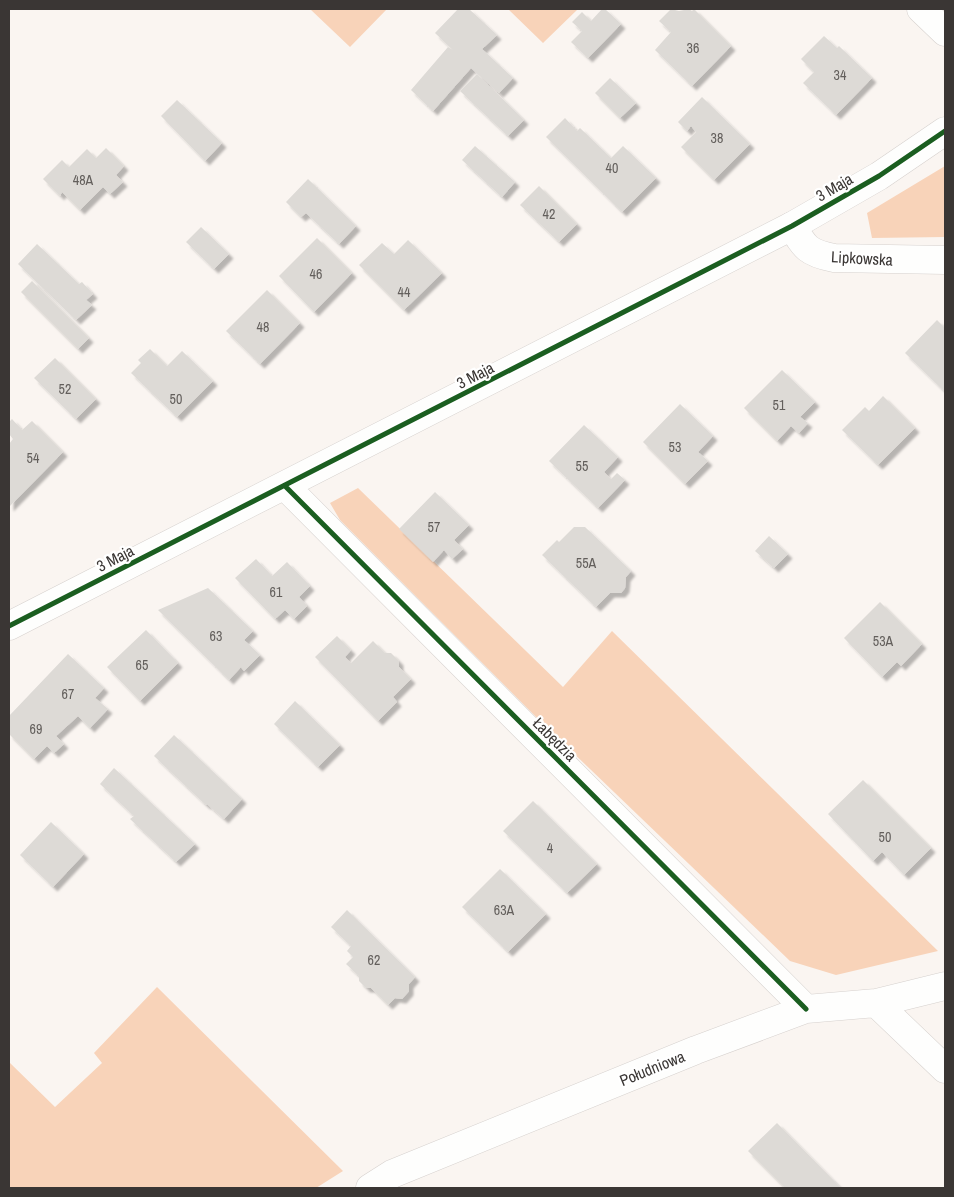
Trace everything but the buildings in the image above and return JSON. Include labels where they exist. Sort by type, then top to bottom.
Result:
[{"type":"street","points":[[921,9],[945,32]]},
{"type":"street","name":"3 Maja","points":[[9,626],[792,226],[879,176],[945,131]]},
{"type":"street","name":"Lipkowska","points":[[792,226],[804,247],[816,254],[834,258],[945,260]]},
{"type":"street","name":"Łabędzia","points":[[285,486],[806,1009]]},
{"type":"street","name":"Południowa","points":[[370,1188],[392,1174],[696,1050],[806,1009],[876,1003],[945,986]]},
{"type":"street","points":[[876,1003],[945,1069]]},
{"type":"shaded area","points":[[310,9],[387,9],[350,47]]},
{"type":"shaded area","points":[[508,9],[578,9],[543,43]]},
{"type":"shaded area","points":[[945,166],[945,237],[872,238],[867,213]]},
{"type":"shaded area","points":[[358,488],[563,687],[612,631],[938,951],[836,975],[790,961],[540,721],[340,520],[330,503]]},
{"type":"shaded area","points":[[157,987],[343,1171],[316,1188],[9,1188],[9,1062],[55,1107],[102,1063],[94,1053]]},
{"type":"cycle path","points":[[9,626],[792,226],[879,176],[945,131]]},
{"type":"cycle path","points":[[285,486],[806,1009]]}]
